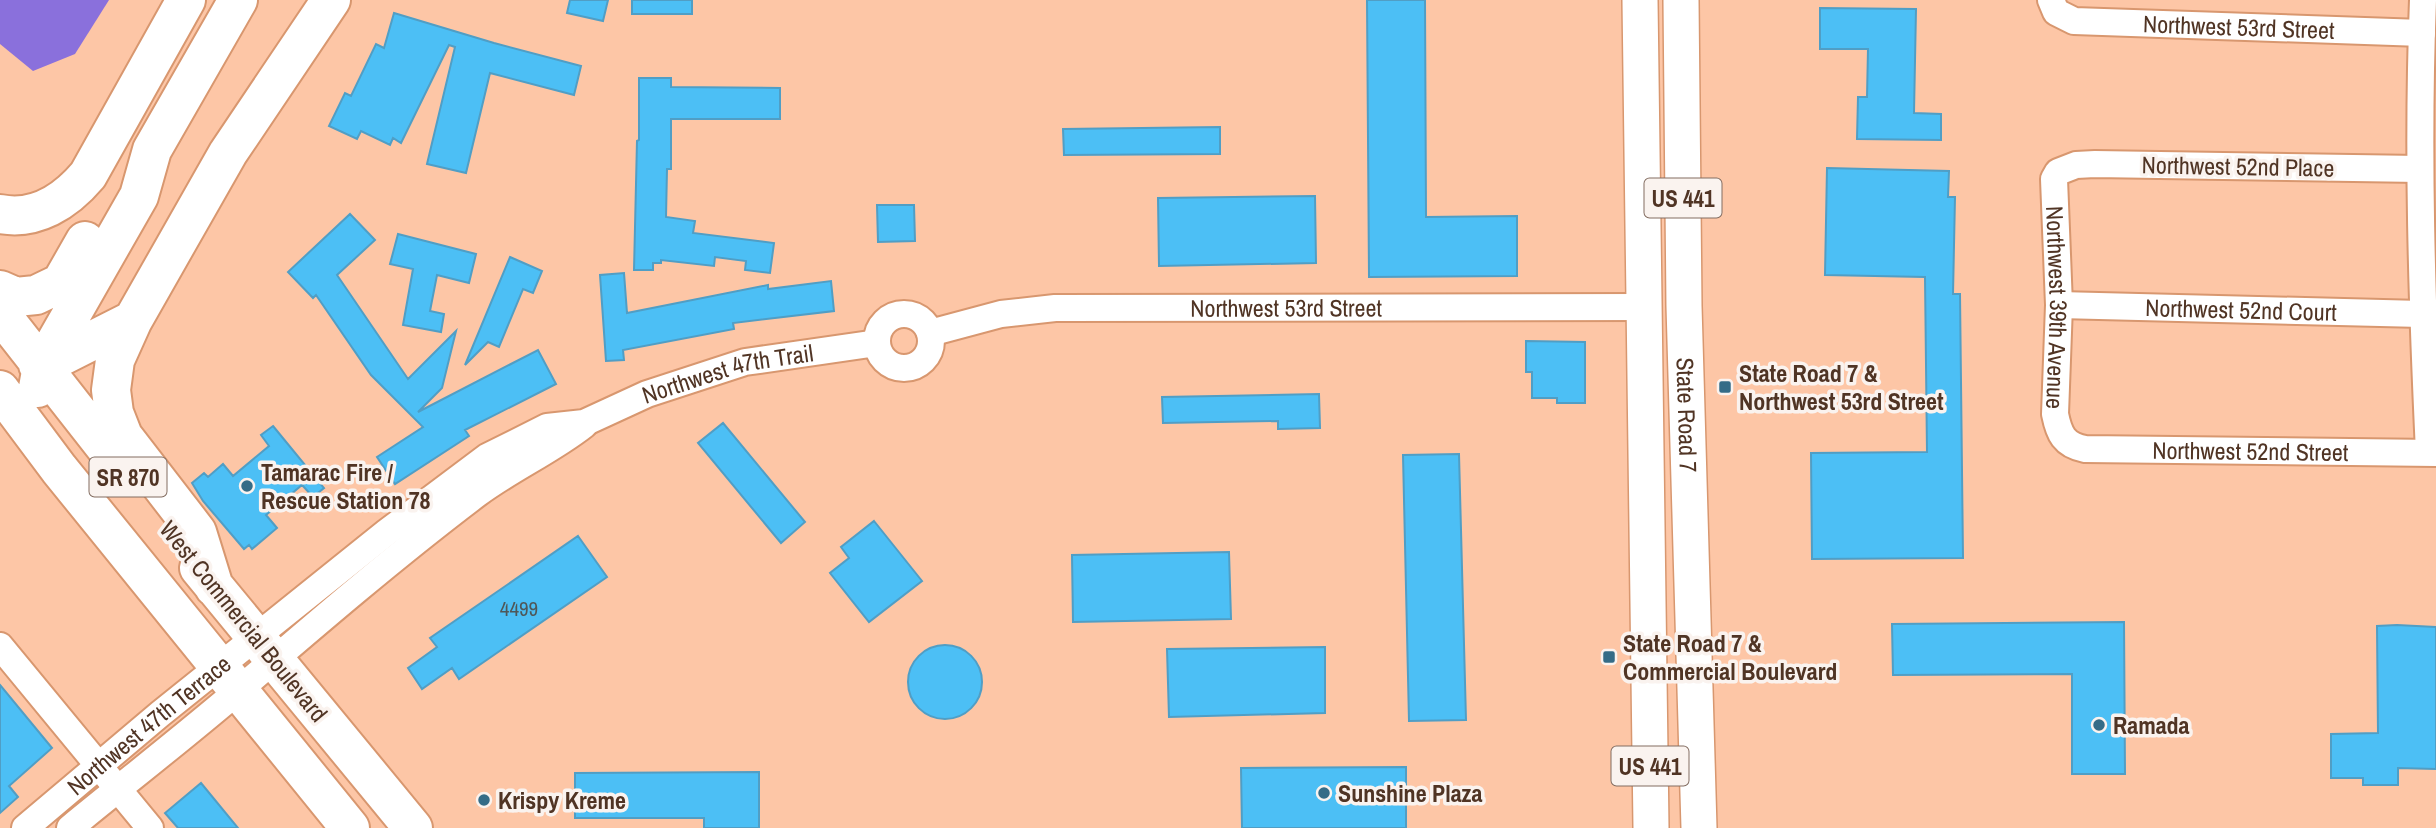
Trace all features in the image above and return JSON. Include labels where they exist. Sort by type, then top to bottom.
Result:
[{"type":"highway","points":[[0,214],[31,214],[60,202],[75,190],[88,174],[186,0]]},
{"type":"highway","points":[[59,469],[37,422],[35,404],[42,366],[139,196],[152,150],[238,0]]},
{"type":"highway","points":[[228,153],[242,103],[301,0]]},
{"type":"highway","points":[[214,587],[197,532],[123,436],[114,413],[111,390],[116,360],[133,320],[228,153],[331,0]]},
{"type":"highway","points":[[0,290],[16,297],[36,295],[61,283],[117,185],[152,150]]},
{"type":"highway","name":"West Commercial Boulevard","points":[[0,313],[264,650],[413,828]]},
{"type":"highway","points":[[42,366],[133,320]]},
{"type":"highway","points":[[0,344],[4,349],[42,366]]},
{"type":"highway","name":"West Commercial Boulevard","points":[[0,390],[59,469],[350,828]]},
{"type":"main road","name":"State Road 7","points":[[1640,0],[1651,828]]},
{"type":"main road","name":"State Road 7","points":[[1681,0],[1684,306],[1699,828]]},
{"type":"main road","points":[[1642,236],[1656,273],[1684,306]]},
{"type":"main road","points":[[1643,307],[1661,315],[1674,331],[1687,365]]},
{"type":"main road","points":[[1648,704],[1664,738],[1676,751],[1698,761]]},
{"type":"street","points":[[2423,0],[2420,169],[2423,314],[2433,453]]},
{"type":"street","name":"Northwest 53rd Street","points":[[2054,6],[2074,21],[2422,33]]},
{"type":"street","name":"Northwest 52nd Place","points":[[2058,172],[2076,164],[2420,169]]},
{"type":"street","name":"Northwest 39th Avenue","points":[[2058,172],[2054,179],[2059,305],[2055,414],[2059,432],[2066,442]]},
{"type":"street","name":"Northwest 52nd Court","points":[[2059,305],[2423,314]]},
{"type":"street","name":"Northwest 53rd Street","points":[[930,334],[1001,314],[1055,308],[1643,307]]},
{"type":"street","points":[[898,315],[911,315],[920,319],[930,334],[931,343],[923,360],[906,368],[897,367],[884,360],[877,343],[883,325],[898,315]]},
{"type":"street","name":"Northwest 47th Trail","points":[[584,424],[647,394],[745,362],[877,343]]},
{"type":"street","name":"Northwest 47th Terrace","points":[[70,828],[117,789],[228,680],[412,530],[487,457],[547,427],[584,424]]},
{"type":"street","name":"Northwest 52nd Street","points":[[2066,442],[2085,449],[2433,453]]},
{"type":"street","points":[[0,646],[150,828]]},
{"type":"street","name":"Northwest 47th Terrace","points":[[25,828],[98,765],[228,680]]},
{"type":"shaded area","points":[[0,0],[109,0],[75,54],[33,71],[0,44]]},
{"type":"building","points":[[570,0],[608,0],[603,21],[567,13]]},
{"type":"building","points":[[632,0],[692,0],[692,14],[632,14]]},
{"type":"building","points":[[1367,0],[1425,0],[1426,217],[1517,216],[1517,276],[1369,277]]},
{"type":"building","points":[[1820,8],[1916,9],[1914,113],[1941,114],[1941,140],[1857,139],[1858,97],[1867,97],[1868,49],[1820,49]]},
{"type":"building","points":[[394,13],[581,66],[574,95],[490,73],[466,173],[427,164],[455,47],[449,45],[401,143],[393,138],[390,145],[361,131],[357,139],[329,126],[345,93],[351,96],[376,44],[384,48]]},
{"type":"building","points":[[639,78],[671,78],[671,87],[780,88],[780,119],[671,119],[671,169],[667,169],[666,217],[695,221],[693,233],[774,243],[770,273],[745,270],[746,261],[715,257],[714,266],[661,260],[661,263],[653,263],[653,270],[634,270]]},
{"type":"building","points":[[1220,127],[1220,154],[1064,155],[1063,129]]},
{"type":"building","points":[[1827,168],[1949,171],[1948,197],[1955,197],[1953,294],[1960,294],[1963,558],[1812,559],[1811,453],[1927,452],[1925,277],[1825,275]]},
{"type":"building","points":[[1315,196],[1316,263],[1159,266],[1158,198]]},
{"type":"building","points":[[877,205],[914,205],[915,241],[878,242]]},
{"type":"building","points":[[350,214],[375,240],[337,275],[408,379],[456,331],[442,388],[418,412],[538,350],[556,384],[465,430],[469,436],[395,484],[377,457],[423,427],[371,375],[316,295],[313,298],[288,272]]},
{"type":"building","points":[[398,234],[476,254],[469,283],[437,275],[430,311],[444,314],[441,332],[403,325],[413,269],[390,264]]},
{"type":"building","points":[[510,257],[542,271],[533,293],[523,289],[499,347],[488,342],[465,365]]},
{"type":"building","points":[[624,273],[627,313],[768,285],[768,289],[831,281],[834,311],[733,323],[734,329],[623,350],[624,360],[606,361],[600,275]]},
{"type":"building","points":[[1526,341],[1585,342],[1585,403],[1557,403],[1557,398],[1532,398],[1532,372],[1526,372]]},
{"type":"building","points":[[1319,394],[1320,428],[1278,429],[1278,421],[1163,423],[1162,397]]},
{"type":"building","points":[[723,423],[805,522],[781,543],[698,443]]},
{"type":"building","name":"Tamarac Fire / Rescue Station 78","points":[[273,426],[324,488],[313,497],[302,485],[266,515],[277,528],[252,549],[249,545],[244,549],[203,501],[192,483],[204,473],[208,477],[223,464],[233,476],[269,446],[261,435]]},
{"type":"building","points":[[1459,454],[1466,720],[1409,721],[1403,455]]},
{"type":"building","points":[[874,521],[922,581],[869,622],[830,573],[849,558],[841,547]]},
{"type":"building","points":[[578,536],[607,577],[459,679],[452,668],[422,689],[408,668],[437,647],[430,638]]},
{"type":"building","points":[[1229,552],[1231,619],[1073,622],[1072,555]]},
{"type":"building","name":"Ramada","points":[[2124,622],[2125,774],[2072,774],[2072,674],[1893,675],[1892,624]]},
{"type":"building","points":[[2377,626],[2436,627],[2436,769],[2398,768],[2398,785],[2363,785],[2363,778],[2331,778],[2331,734],[2378,733]]},
{"type":"building","points":[[945,645],[959,648],[971,656],[979,668],[982,682],[979,696],[971,708],[959,716],[945,719],[931,716],[919,708],[911,696],[908,682],[911,668],[919,656],[931,648]]},
{"type":"building","points":[[1325,647],[1325,713],[1169,717],[1167,649]]},
{"type":"building","points":[[0,685],[52,748],[9,786],[18,797],[0,813]]},
{"type":"building","name":"Sunshine Plaza","points":[[1406,767],[1406,828],[1242,828],[1241,768]]},
{"type":"building","points":[[759,772],[759,828],[704,828],[704,818],[575,818],[575,773]]},
{"type":"building","points":[[201,783],[238,828],[178,828],[165,813]]},
{"type":"place","name":"State Road 7 & Northwest 53rd Street","points":[[1725,387]]},
{"type":"place","name":"Tamarac Fire / Rescue Station 78","points":[[247,486]]},
{"type":"place","name":"State Road 7 & Commercial Boulevard","points":[[1609,657]]},
{"type":"place","name":"Ramada","points":[[2099,725]]},
{"type":"place","name":"Sunshine Plaza","points":[[1324,793]]},
{"type":"place","name":"Krispy Kreme","points":[[484,800]]}]
